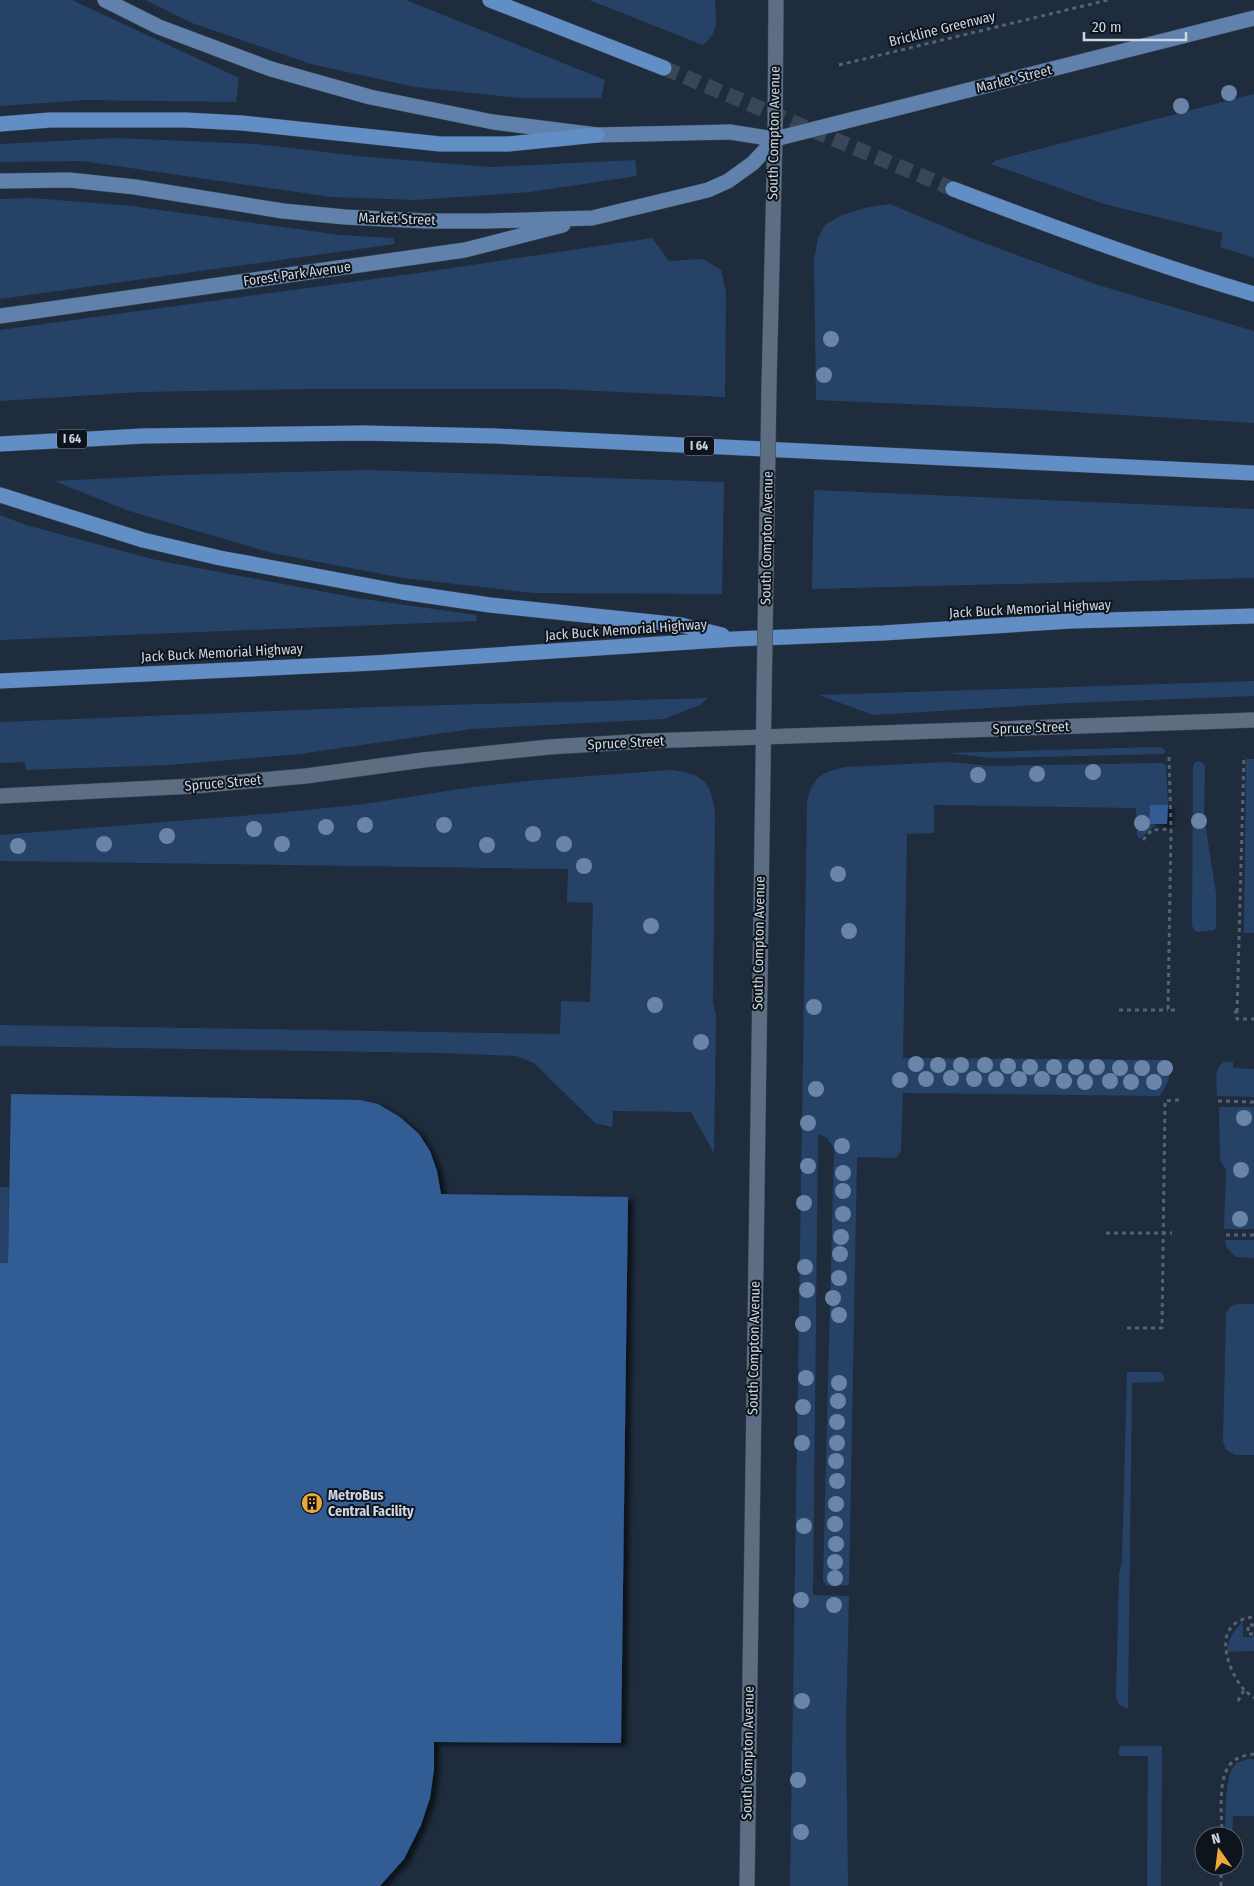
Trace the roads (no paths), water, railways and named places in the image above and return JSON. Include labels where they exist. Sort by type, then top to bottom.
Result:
[{"type":"highway","points":[[490,0],[664,68]]},
{"type":"highway","points":[[0,124],[50,120],[185,120],[242,123],[440,144],[508,144],[597,134]]},
{"type":"highway","points":[[953,189],[1088,240],[1254,294]]},
{"type":"highway","name":"I 64","points":[[0,444],[143,436],[364,433],[495,436],[1254,472]]},
{"type":"highway","points":[[0,495],[143,540],[220,558],[402,592],[490,605],[681,625],[736,638]]},
{"type":"highway","name":"Jack Buck Memorial Highway","points":[[0,680],[374,663],[736,638],[883,634],[1072,621],[1254,616]]},
{"type":"main road","points":[[105,0],[159,27],[271,69],[370,97],[493,122],[597,134]]},
{"type":"main road","name":"South Compton Avenue","points":[[746,1886],[776,0]]},
{"type":"main road","name":"Market Street","points":[[597,134],[730,132],[775,139],[1254,18]]},
{"type":"main road","name":"Market Street","points":[[0,181],[69,180],[135,187],[282,211],[345,217],[487,222],[592,218],[708,190],[728,181],[753,163],[775,139]]},
{"type":"main road","name":"Forest Park Avenue","points":[[0,316],[465,250],[592,218]]},
{"type":"main road","name":"Spruce Street","points":[[0,796],[194,786],[306,776],[423,760],[549,747],[647,741],[1254,720]]},
{"type":"tunnel","points":[[664,68],[953,189]]},
{"type":"place","name":"MetroBus Central Facility","points":[[312,1503]]}]
